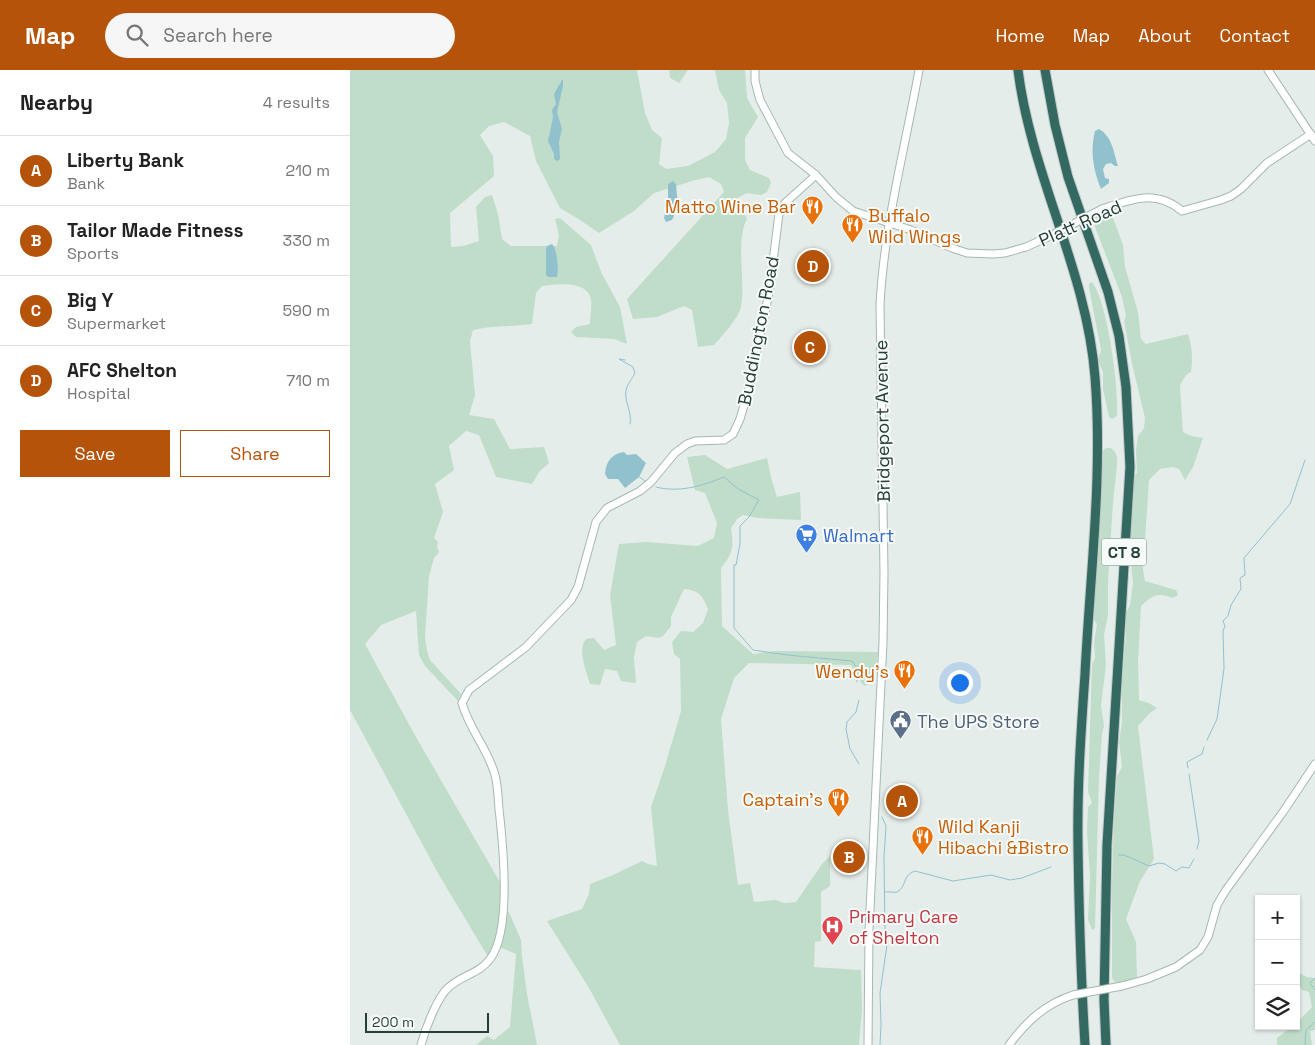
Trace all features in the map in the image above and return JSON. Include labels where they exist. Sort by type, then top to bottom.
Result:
[{"type":"highway","name":"CT 8","points":[[1018,70],[1036,157],[1075,278],[1088,326],[1095,373],[1098,419],[1097,471],[1084,684],[1078,836],[1085,1045]]},
{"type":"highway","name":"CT 8","points":[[1045,70],[1055,125],[1068,177],[1108,292],[1119,336],[1126,387],[1130,467],[1107,845],[1104,1000],[1106,1045]]},
{"type":"street","name":"Platt Road","points":[[755,70],[755,81],[760,100],[788,153],[816,175],[848,208],[866,216],[889,222],[967,254],[1005,253],[1026,247],[1102,210],[1143,198],[1166,200],[1182,211],[1221,200],[1241,188],[1267,163],[1310,134]]},
{"type":"street","name":"Bridgeport Avenue","points":[[868,1045],[869,930],[883,642],[884,573],[880,305],[882,269],[889,222],[919,70]]},
{"type":"street","points":[[1268,70],[1315,141]]},
{"type":"street","name":"Buddington Road","points":[[421,1045],[433,1013],[448,987],[490,960],[500,938],[502,925],[505,887],[504,850],[495,777],[488,754],[464,713],[462,703],[469,690],[526,646],[571,600],[578,586],[593,530],[600,515],[607,508],[640,491],[651,482],[675,453],[687,444],[695,441],[724,440],[733,434],[740,419],[751,379],[769,292],[779,214],[785,203],[816,175]]},
{"type":"street","points":[[1009,1045],[1038,1012],[1050,1005],[1073,995],[1122,986],[1147,979],[1176,968],[1200,950],[1208,936],[1217,905],[1226,890],[1283,812],[1315,764]]},
{"type":"green space","points":[[350,70],[637,70],[645,113],[652,130],[662,138],[659,164],[666,169],[688,166],[715,152],[726,139],[729,123],[727,103],[719,90],[715,70],[745,70],[747,98],[758,117],[745,138],[745,160],[750,170],[769,178],[771,183],[767,192],[761,195],[747,193],[737,198],[747,219],[741,249],[741,307],[733,322],[714,345],[698,347],[692,310],[684,306],[657,317],[633,319],[627,299],[724,192],[721,184],[709,177],[654,193],[634,211],[599,233],[560,208],[536,161],[530,136],[504,122],[489,126],[480,135],[493,156],[494,176],[450,213],[451,247],[463,246],[479,241],[476,207],[485,197],[492,195],[498,214],[502,239],[511,246],[557,246],[559,235],[555,219],[560,218],[591,245],[602,274],[620,307],[627,344],[614,339],[576,337],[571,332],[576,327],[590,324],[591,300],[589,294],[584,289],[571,285],[542,286],[536,293],[532,324],[487,327],[473,330],[470,341],[475,395],[469,415],[494,419],[510,449],[544,447],[549,463],[539,472],[532,484],[496,477],[479,435],[466,431],[449,446],[454,470],[435,484],[443,512],[434,538],[438,542],[439,552],[434,558],[429,576],[425,637],[430,660],[461,694],[458,701],[425,666],[419,655],[416,611],[381,625],[365,644],[501,884],[499,922],[490,960],[439,875],[350,710]]},
{"type":"green space","points":[[669,70],[688,70],[679,83],[670,78]]},
{"type":"green space","points":[[1107,212],[1112,215],[1123,245],[1125,267],[1138,312],[1141,339],[1146,344],[1188,334],[1192,363],[1191,372],[1186,375],[1180,385],[1183,432],[1191,436],[1203,438],[1193,467],[1185,480],[1179,469],[1173,467],[1160,469],[1149,480],[1143,570],[1145,581],[1176,590],[1178,595],[1173,598],[1159,595],[1149,599],[1141,606],[1138,662],[1139,700],[1157,708],[1138,726],[1154,859],[1140,881],[1126,919],[1136,942],[1137,978],[1116,984],[1112,978],[1114,820],[1117,776],[1122,767],[1119,742],[1122,722],[1126,613],[1130,605],[1133,583],[1130,555],[1133,476],[1137,473],[1136,450],[1138,436],[1144,428],[1145,418],[1132,364],[1124,321],[1126,316],[1122,297],[1092,219]]},
{"type":"green space","points":[[1092,282],[1103,308],[1114,367],[1117,416],[1112,419],[1109,417],[1103,389],[1103,372],[1098,360],[1101,350],[1089,288],[1089,284]]},
{"type":"green space","points":[[1111,448],[1115,452],[1117,466],[1108,581],[1108,615],[1104,635],[1106,665],[1101,705],[1104,726],[1099,778],[1095,928],[1092,930],[1088,920],[1090,877],[1087,831],[1088,807],[1092,803],[1088,792],[1092,664],[1095,658],[1094,643],[1097,624],[1094,620],[1102,454],[1104,449]]},
{"type":"green space","points":[[705,455],[727,469],[767,458],[777,497],[800,492],[801,520],[758,518],[743,515],[737,519],[731,528],[732,550],[721,568],[722,626],[753,654],[775,651],[878,652],[874,682],[864,686],[851,665],[749,663],[734,678],[721,719],[728,810],[738,885],[750,883],[754,902],[776,900],[784,903],[796,902],[822,864],[830,856],[830,886],[821,892],[821,941],[815,942],[814,967],[861,970],[862,1009],[859,1045],[620,1045],[589,988],[547,921],[582,909],[589,894],[590,884],[642,861],[657,866],[651,807],[681,711],[680,659],[674,654],[672,642],[681,631],[693,632],[703,623],[708,609],[700,594],[684,589],[671,617],[671,626],[663,636],[659,638],[646,636],[637,642],[634,657],[636,683],[621,681],[617,671],[605,669],[600,685],[590,684],[582,649],[586,639],[594,638],[604,650],[616,645],[610,595],[619,544],[646,542],[698,546],[714,538],[717,523],[705,493],[695,490],[687,457]]},
{"type":"green space","points":[[505,911],[509,912],[521,940],[527,994],[537,1045],[476,1045],[487,1036],[494,1040],[510,1027],[516,954],[497,946]]},
{"type":"green space","points":[[1300,973],[1315,978],[1315,1030],[1310,1031],[1312,1045],[1277,1045],[1277,1038],[1288,1030],[1300,1030],[1300,1020],[1312,1007],[1309,992],[1302,990],[1300,986]]},
{"type":"water","points":[[562,80],[563,86],[557,112],[562,129],[559,142],[560,159],[557,161],[554,159],[554,154],[548,141],[553,117],[552,110],[556,104],[554,94]]},
{"type":"water","points":[[1099,129],[1110,140],[1118,166],[1111,163],[1106,164],[1103,169],[1105,178],[1109,179],[1109,183],[1101,189],[1094,167],[1093,153],[1093,138],[1095,131]]},
{"type":"water","points":[[673,181],[676,184],[678,207],[672,220],[666,222],[664,218],[668,199],[668,184]]},
{"type":"water","points":[[552,244],[557,259],[557,277],[548,277],[546,275],[546,249],[547,246]]},
{"type":"water","points":[[624,452],[627,455],[636,454],[646,463],[639,477],[625,488],[618,479],[608,479],[605,474],[610,459]]},
{"type":"waterway","points":[[625,360],[619,359],[633,367],[635,373],[626,392],[631,419],[630,424]]},
{"type":"waterway","points":[[1207,740],[1217,719],[1224,669],[1223,631],[1225,626],[1223,621],[1228,616],[1231,605],[1241,589],[1240,578],[1245,575],[1244,558],[1290,504],[1305,460]]},
{"type":"waterway","points":[[638,476],[645,481]]},
{"type":"waterway","points":[[656,487],[665,489],[690,488],[724,477],[738,489],[759,500],[749,517],[740,526],[740,544],[736,565],[734,565],[734,628],[753,650],[852,661],[857,668],[857,682]]},
{"type":"waterway","points":[[859,700],[856,712],[847,722],[846,729],[850,749],[859,764]]},
{"type":"waterway","points":[[1188,768],[1187,762],[1202,754],[1204,747]]},
{"type":"waterway","points":[[1189,774],[1199,841],[1197,849]]},
{"type":"waterway","points":[[880,1045],[880,993],[887,945],[885,932],[884,857],[886,826],[882,817]]},
{"type":"waterway","points":[[1119,855],[1124,855],[1149,866],[1159,863],[1165,864],[1176,871],[1182,867],[1189,868],[1194,859]]},
{"type":"waterway","points":[[885,892],[897,892],[900,890],[908,875],[915,871],[953,881],[991,875],[1010,880],[1022,878],[1051,867]]},
{"type":"waterway","points":[[1315,978],[1310,983],[1315,990]]},
{"type":"waterway","points":[[1305,1045],[1306,1030],[1315,1022]]},
{"type":"place","name":"Matto Wine Bar","points":[[812,225]]},
{"type":"place","name":"Buffalo Wild Wings","points":[[852,244]]},
{"type":"place","name":"AFC Shelton","points":[[813,266]]},
{"type":"place","name":"Big Y","points":[[810,347]]},
{"type":"place","name":"Walmart","points":[[807,554]]},
{"type":"place","name":"Wendy's","points":[[905,690]]},
{"type":"place","name":"The UPS Store","points":[[901,740]]},
{"type":"place","name":"Liberty Bank","points":[[902,801]]},
{"type":"place","name":"Captain's","points":[[839,818]]},
{"type":"place","name":"Wild Kanji Hibachi &Bistro","points":[[922,855]]},
{"type":"place","name":"Tailor Made Fitness","points":[[849,857]]},
{"type":"place","name":"Primary Care of Shelton","points":[[833,945]]}]
